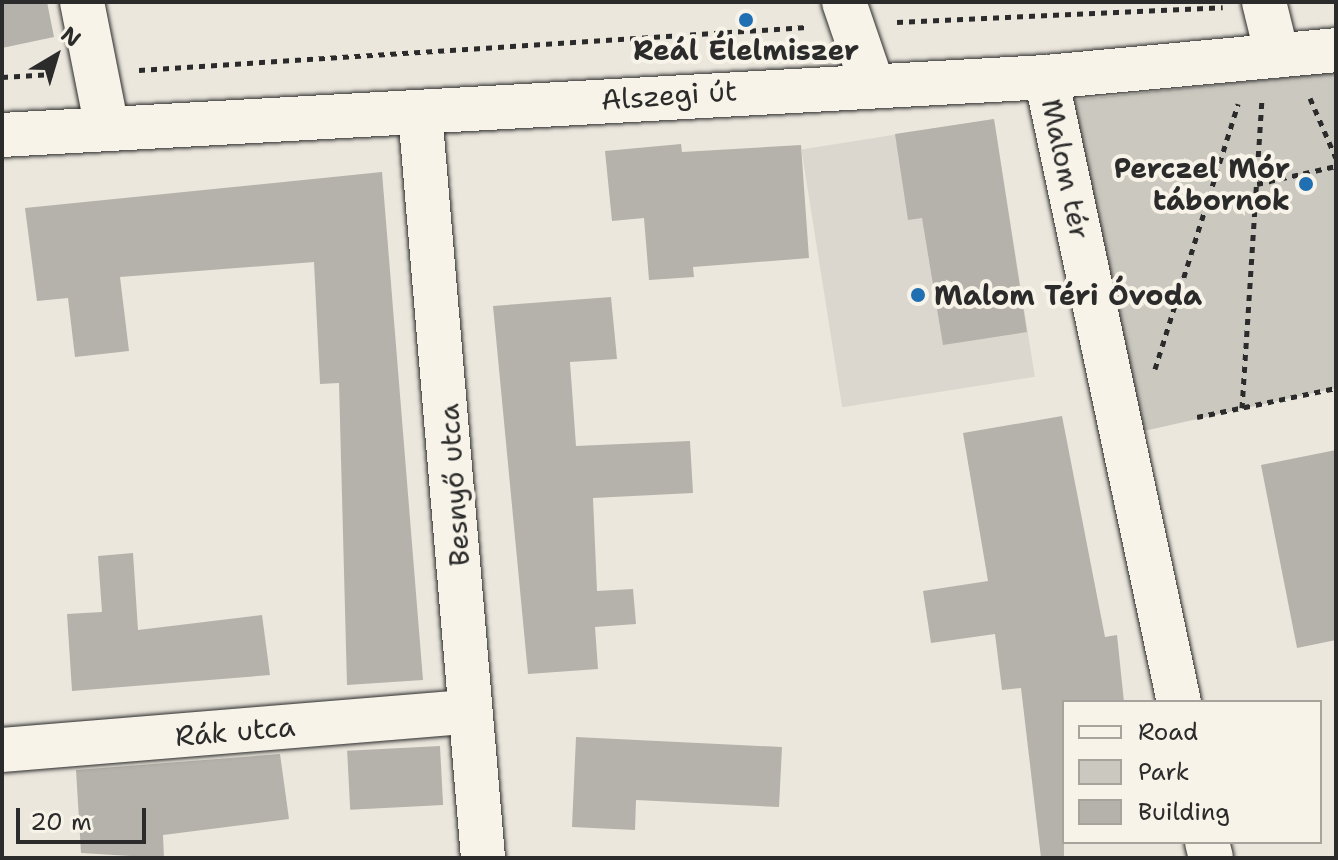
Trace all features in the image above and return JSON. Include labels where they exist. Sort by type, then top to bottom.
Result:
[{"type":"street","points":[[82,2],[107,128]]},
{"type":"street","points":[[1264,4],[1269,74]]},
{"type":"street","points":[[848,13],[871,81]]},
{"type":"street","name":"Alszegi út","points":[[2,135],[420,112],[871,81],[1269,74],[1336,50]]},
{"type":"street","name":"Malom tér","points":[[1046,77],[1179,700]]},
{"type":"street","name":"Besnyő utca","points":[[420,112],[450,411],[468,712],[483,858]]},
{"type":"street","name":"Rák utca","points":[[2,750],[468,712]]},
{"type":"path","points":[[2,77],[848,13],[1264,4]]},
{"type":"path","points":[[1242,408],[1257,184],[1269,74]]},
{"type":"path","points":[[1307,89],[1336,158]]},
{"type":"path","points":[[1153,374],[1241,95]]},
{"type":"path","points":[[1257,184],[1336,166]]},
{"type":"path","points":[[1197,417],[1336,388]]},
{"type":"shaded area","name":"Malom Téri Óvoda","points":[[994,119],[1035,377],[842,407],[801,150]]},
{"type":"green space","points":[[1336,72],[1336,388],[1135,433],[1065,101]]},
{"type":"building","points":[[2,2],[47,2],[54,37],[2,48]]},
{"type":"building","points":[[994,119],[1027,332],[943,345],[922,218],[908,220],[895,134]]},
{"type":"building","points":[[681,144],[682,152],[801,145],[809,258],[693,267],[694,277],[649,280],[644,218],[612,221],[605,151]]},
{"type":"building","points":[[382,172],[423,680],[347,685],[339,383],[320,384],[314,262],[120,277],[129,351],[75,357],[68,298],[37,301],[25,208]]},
{"type":"building","points":[[611,297],[617,359],[570,362],[576,446],[690,441],[693,493],[593,498],[597,591],[633,589],[636,624],[595,627],[598,669],[528,674],[493,306]]},
{"type":"building","points":[[1062,416],[1105,637],[1117,635],[1124,700],[1062,700],[1064,858],[1041,858],[1021,688],[1002,690],[995,634],[931,643],[923,591],[988,581],[963,433]]},
{"type":"building","points":[[1336,450],[1336,640],[1297,648],[1261,465]]},
{"type":"building","points":[[133,553],[138,630],[262,615],[270,675],[72,691],[67,614],[102,612],[98,556]]},
{"type":"building","points":[[576,737],[782,747],[779,807],[636,800],[635,830],[572,827]]},
{"type":"building","points":[[440,746],[443,805],[350,810],[347,751]]},
{"type":"building","points":[[280,754],[289,819],[163,835],[164,858],[81,853],[76,770]]},
{"type":"place","name":"Reál Élelmiszer","points":[[746,20]]},
{"type":"place","name":"Perczel Mór tábornok","points":[[1306,184]]},
{"type":"place","name":"Malom Téri Óvoda","points":[[918,295]]}]
